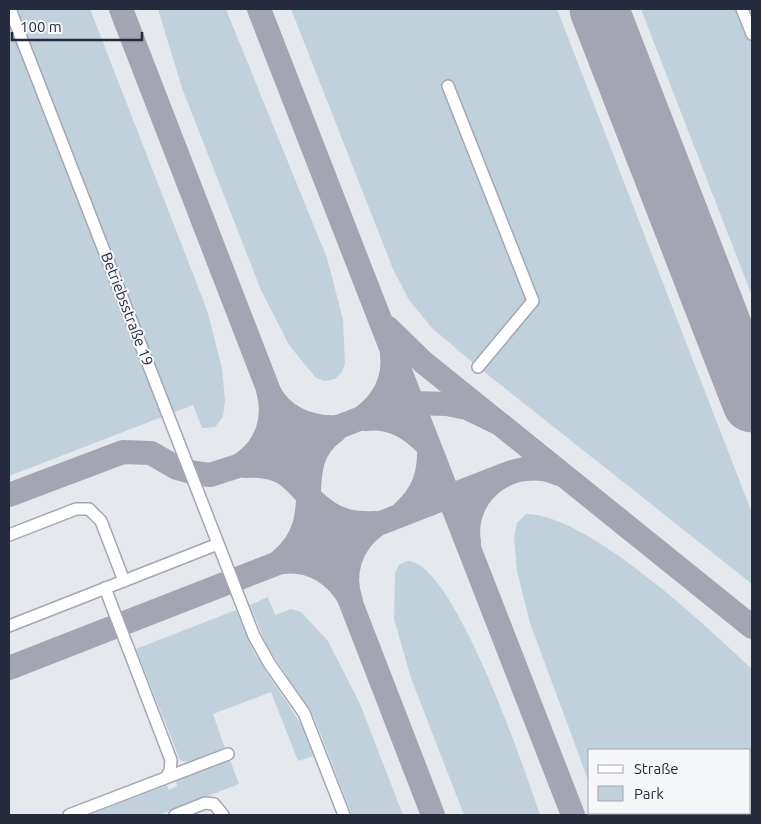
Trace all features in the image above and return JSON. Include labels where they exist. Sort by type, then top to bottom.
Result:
[{"type":"lane","name":"Betriebsstraße 19","points":[[10,9],[243,609],[261,650],[304,713],[344,815]]},
{"type":"lane","points":[[742,9],[752,34]]},
{"type":"lane","points":[[448,86],[533,300],[478,367]]},
{"type":"lane","points":[[9,535],[76,509],[89,509],[102,521],[124,581]]},
{"type":"lane","points":[[9,626],[218,544]]},
{"type":"lane","points":[[106,588],[170,760],[170,771],[166,777]]},
{"type":"lane","points":[[69,815],[228,754]]},
{"type":"lane","points":[[174,815],[205,803],[214,804],[223,815]]},
{"type":"green space","points":[[9,9],[90,9],[207,310],[222,368],[225,401],[223,417],[215,427],[202,428],[193,405],[9,476]]},
{"type":"green space","points":[[158,9],[226,9],[327,258],[343,320],[345,364],[342,372],[335,379],[325,381],[316,378],[289,345],[261,290],[182,88]]},
{"type":"green space","points":[[291,9],[557,9],[752,513],[752,584],[478,367],[432,328],[409,300],[393,269]]},
{"type":"green space","points":[[641,9],[752,9],[752,296]]},
{"type":"green space","points":[[526,514],[552,519],[581,532],[645,575],[677,601],[752,669],[752,815],[601,815],[751,814],[751,749],[588,749],[588,780],[530,623],[517,571],[514,538],[517,523]]},
{"type":"green space","points":[[407,561],[425,570],[445,594],[466,629],[486,671],[504,716],[540,815],[464,815],[411,678],[394,619],[395,573],[399,565]]},
{"type":"green space","points":[[268,597],[275,615],[291,609],[301,612],[328,641],[360,704],[403,815],[352,815],[314,717],[267,646],[250,605]]},
{"type":"green space","points":[[236,610],[254,653],[301,724],[313,756],[298,761],[271,692],[213,714],[225,748],[192,762],[180,760],[136,649]]},
{"type":"green space","points":[[230,760],[239,784],[159,815],[89,815],[167,785],[169,790],[177,786],[176,781]]},
{"type":"taxiway","points":[[121,9],[433,815]]},
{"type":"taxiway","points":[[259,9],[573,815]]},
{"type":"taxiway","points":[[388,328],[423,362],[752,627]]},
{"type":"taxiway","points":[[364,416],[377,404],[387,389],[392,372],[392,354]]},
{"type":"taxiway","points":[[243,463],[258,448],[268,431],[271,411],[268,390],[280,407],[296,419],[316,426],[337,427]]},
{"type":"taxiway","points":[[9,495],[123,452],[151,453],[177,468],[210,475],[382,410],[413,403],[447,404],[467,408],[500,424]]},
{"type":"taxiway","points":[[365,419],[384,419],[400,425],[415,434],[429,447],[427,474],[421,490],[403,512]]},
{"type":"taxiway","points":[[281,560],[296,544],[304,527],[313,460],[321,445],[335,431]]},
{"type":"taxiway","points":[[245,466],[261,466],[284,473],[315,503],[337,518],[356,523],[375,523]]},
{"type":"taxiway","points":[[469,542],[469,524],[473,507],[482,493],[494,482],[508,474],[524,469],[542,469],[559,474]]},
{"type":"taxiway","points":[[9,668],[504,475]]},
{"type":"taxiway","points":[[282,562],[293,561],[322,570],[339,583],[351,601],[347,580],[350,560],[360,541],[375,526]]},
{"type":"runway","points":[[599,9],[752,403]]}]
